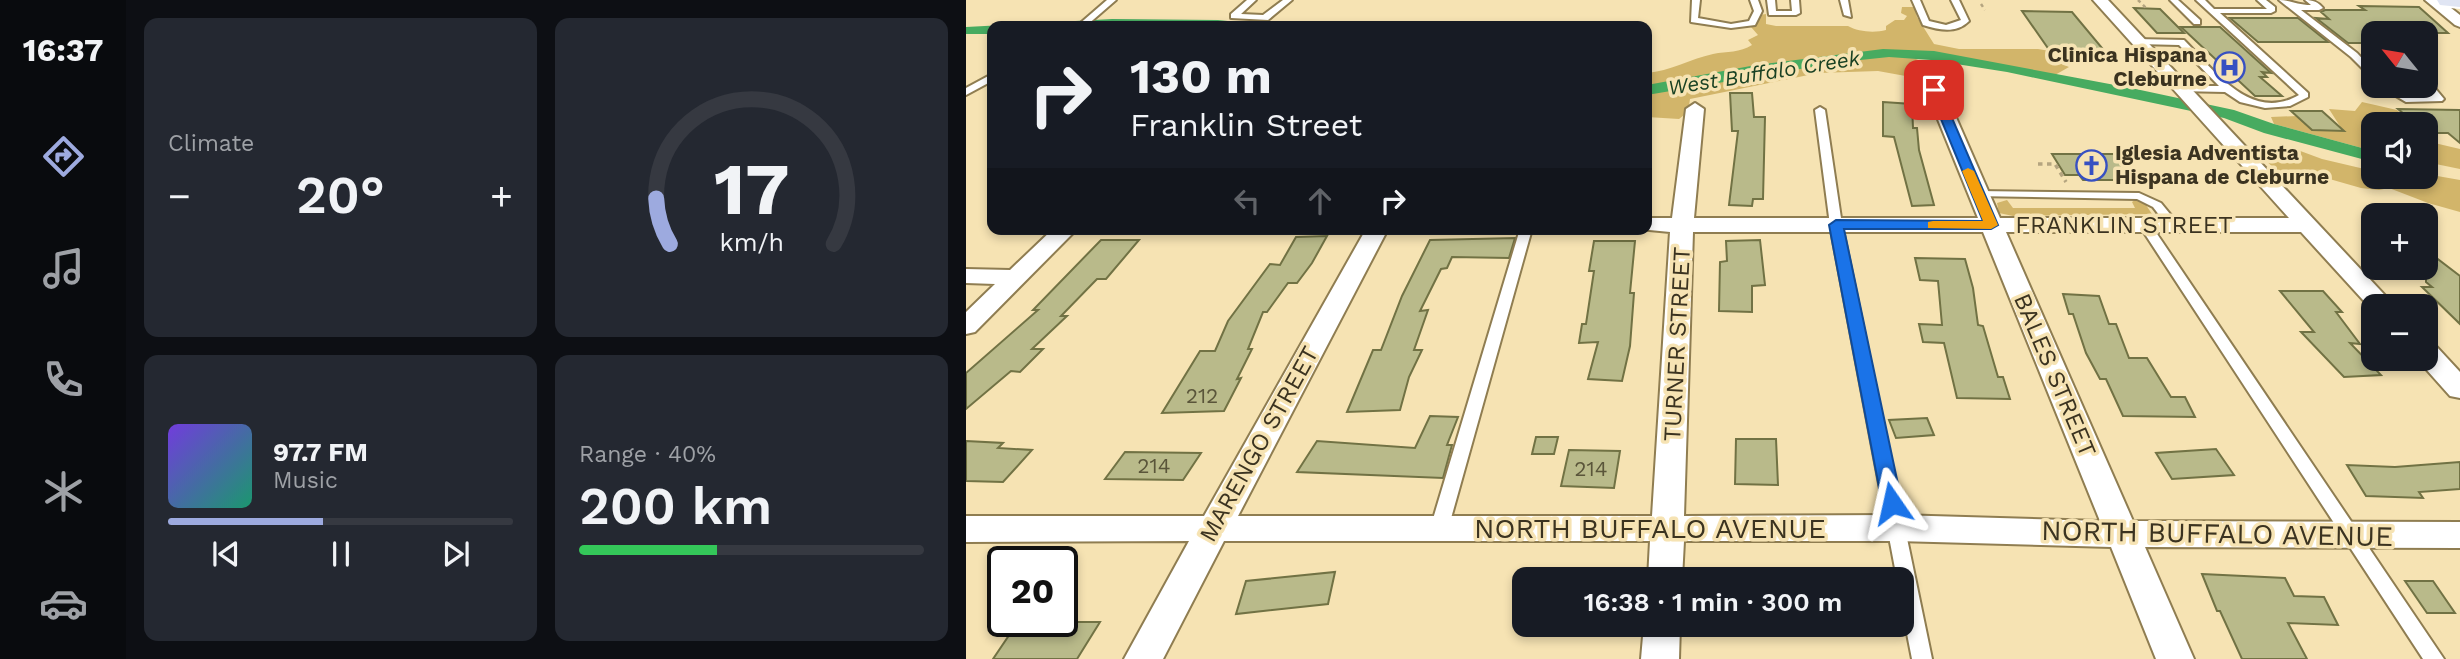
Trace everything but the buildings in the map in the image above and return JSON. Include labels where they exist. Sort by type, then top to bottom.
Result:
[{"type":"main road","points":[[2448,0],[2460,1]]},
{"type":"street","points":[[2099,0],[2371,294]]},
{"type":"street","points":[[2432,0],[2460,22]]},
{"type":"street","name":"BALES STREET","points":[[1934,90],[2175,659]]},
{"type":"street","name":"TURNER STREET","points":[[1666,567],[1682,225],[1695,108]]},
{"type":"street","name":"FRANKLIN STREET","points":[[1652,225],[2307,225]]},
{"type":"street","points":[[966,326],[1060,235]]},
{"type":"street","name":"MARENGO STREET","points":[[1143,659],[1374,235]]},
{"type":"street","points":[[966,276],[1017,277]]},
{"type":"street","points":[[2438,365],[2460,389]]},
{"type":"street","name":"NORTH BUFFALO AVENUE","points":[[966,529],[1897,528],[2122,534],[2460,535]]},
{"type":"street","points":[[1660,659],[1661,637]]},
{"type":"lane","points":[[1088,21],[1112,0]]},
{"type":"lane","points":[[1252,0],[1234,16],[1265,18],[1288,0]]},
{"type":"lane","points":[[1696,0],[1694,20],[1731,26],[1752,23],[1758,11],[1754,0]]},
{"type":"lane","points":[[1771,0],[1772,13],[1796,13],[1795,0]]},
{"type":"lane","points":[[1844,0],[1848,15]]},
{"type":"lane","points":[[1916,0],[1926,23],[1945,28],[1954,27],[1965,20],[1955,0]]},
{"type":"lane","points":[[2174,0],[2197,22]]},
{"type":"lane","points":[[2138,41],[2181,42],[2234,97],[2246,102],[2270,105],[2297,101],[2305,95],[2200,0]]},
{"type":"lane","points":[[2213,11],[2271,11],[2261,0]]},
{"type":"lane","points":[[2283,0],[2360,61],[2361,66]]},
{"type":"lane","points":[[2292,7],[2319,8],[2308,0]]},
{"type":"lane","points":[[966,92],[987,79]]},
{"type":"lane","points":[[2183,92],[2227,89]]},
{"type":"lane","points":[[2404,98],[2438,98]]},
{"type":"lane","points":[[1820,110],[1836,225],[1922,659]]},
{"type":"lane","points":[[1977,194],[2139,197],[2157,205],[2173,225]]},
{"type":"lane","points":[[2145,225],[2434,659]]},
{"type":"lane","points":[[1439,528],[1524,235]]},
{"type":"path","points":[[2138,0],[2147,9]]},
{"type":"path","points":[[1981,4],[1985,10]]},
{"type":"path","points":[[2038,164],[2055,164],[2067,185]]},
{"type":"shaded area","points":[[1902,7],[1915,7],[1917,17],[1934,44],[1959,49],[2050,51],[2057,62],[2069,67],[2055,75],[1923,57],[1916,60],[1933,67],[1924,71],[1922,79],[1878,71],[1818,73],[1690,99],[1688,112],[1679,119],[1652,117],[1652,72],[1713,54],[1747,48],[1752,45],[1748,40],[1758,35],[1751,27],[1760,15],[1766,14],[1766,24],[1776,26],[1848,26],[1862,31],[1877,31],[1886,30],[1886,26],[1895,20],[1904,20],[1907,16],[1901,13]]},
{"type":"shaded area","points":[[2362,102],[2399,112],[2361,112],[2361,148],[2274,124],[2271,117],[2297,116],[2312,130],[2343,131],[2329,109],[2355,111]]},
{"type":"shaded area","points":[[2438,144],[2460,149],[2460,169],[2438,164]]},
{"type":"shaded area","points":[[2295,149],[2361,168],[2361,188],[2326,178],[2291,181],[2283,177],[2255,150]]},
{"type":"shaded area","points":[[2438,176],[2460,180],[2460,212],[2438,206],[2438,203],[2428,203],[2392,189],[2438,189]]},
{"type":"shaded area","points":[[2007,200],[2013,208],[2135,208],[2132,202],[2135,200],[2146,205],[2152,214],[2013,216],[1999,213],[1997,203]]},
{"type":"water","points":[[1112,19],[1228,21],[1076,21]]},
{"type":"water","points":[[987,26],[987,34],[966,34],[966,27]]},
{"type":"water","name":"West Buffalo Creek","points":[[1883,49],[1934,51],[2234,110],[2361,148],[2361,159],[2264,133],[2224,118],[2007,72],[1931,60],[1889,57],[1841,62],[1652,94],[1652,84],[1756,65]]},
{"type":"slow traffic","points":[[1933,225],[1991,225],[1968,171]]},
{"type":"place","name":"Clinica Hispana Cleburne","points":[[2230,67]]},
{"type":"place","name":"Iglesia Adventista Hispana de Cleburne","points":[[2092,165]]},
{"type":"route","points":[[1892,503],[1836,225],[1991,225],[1934,90]]}]
